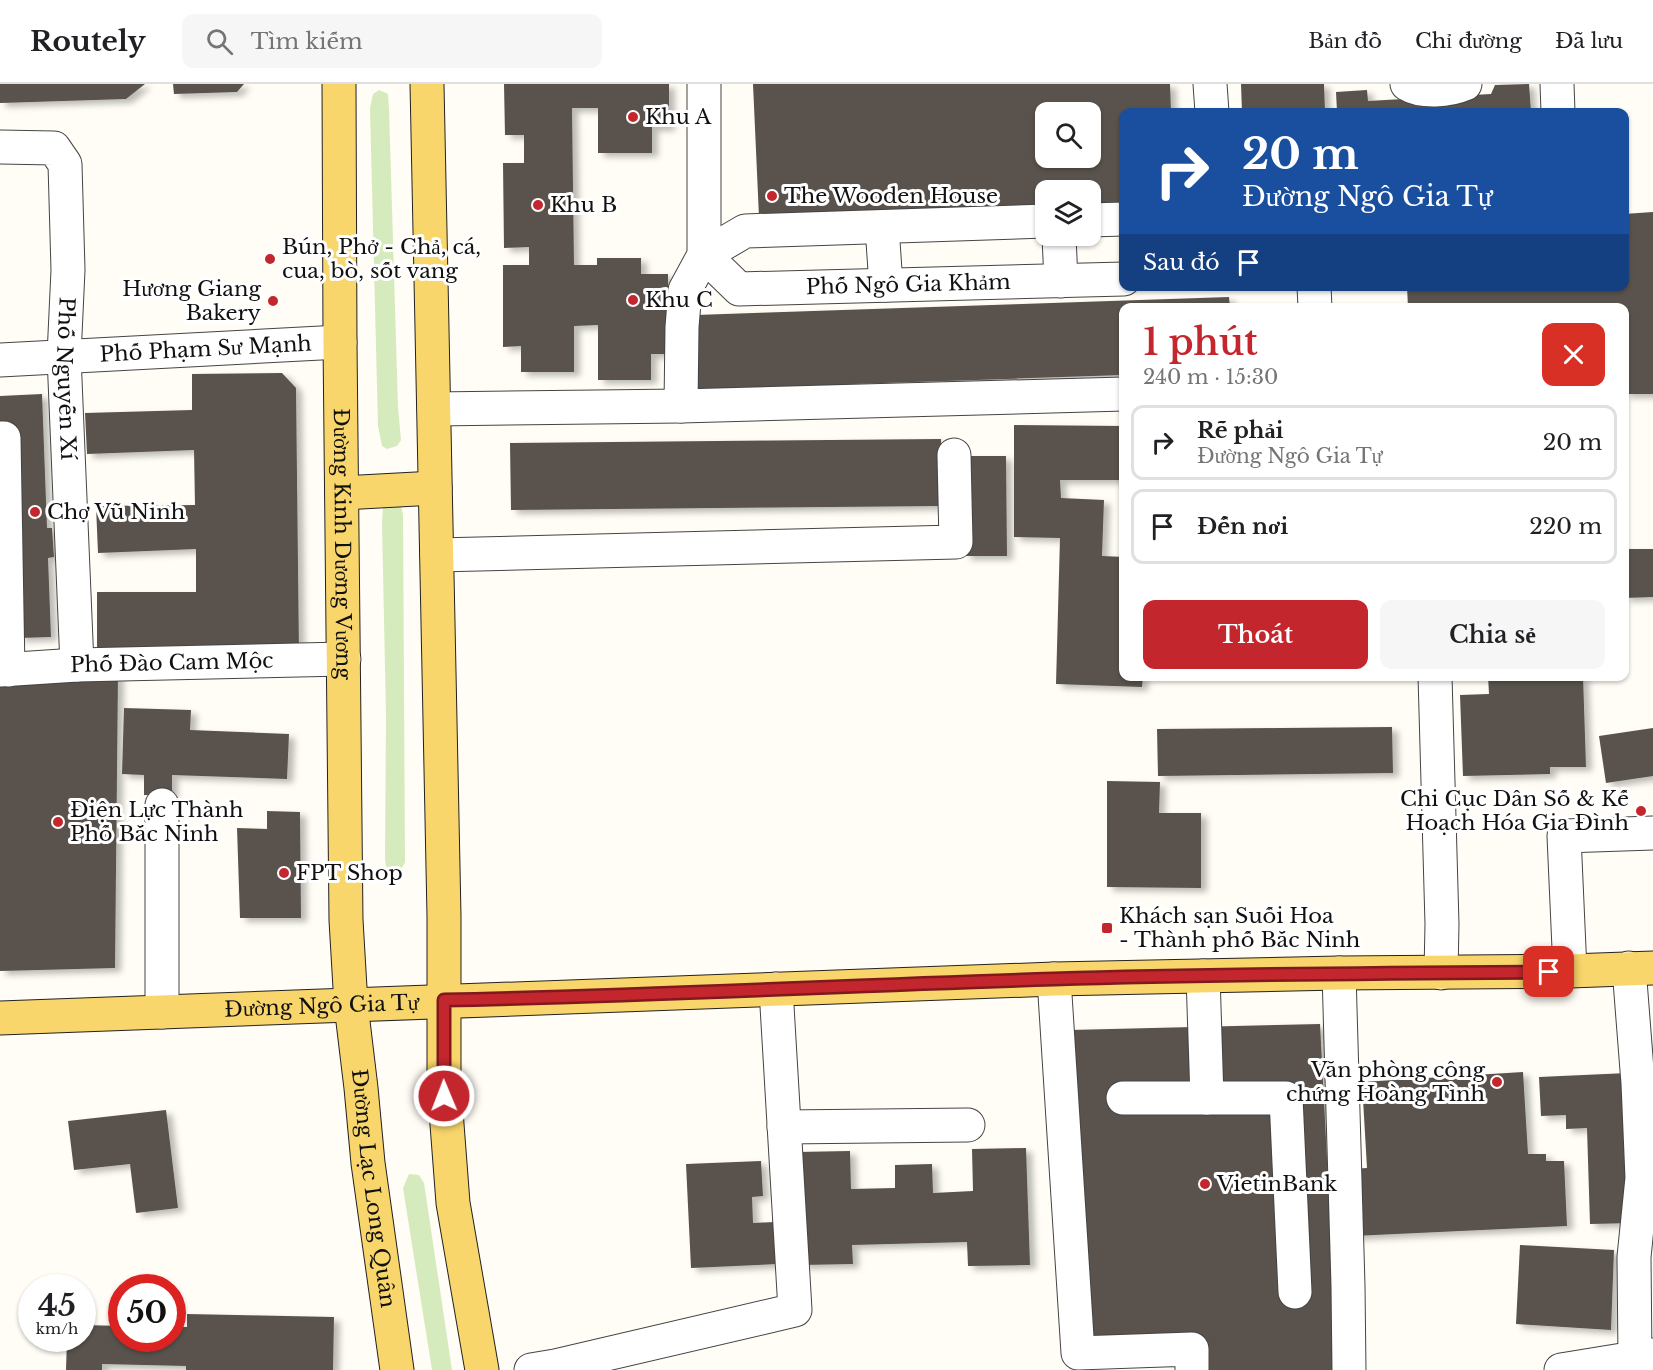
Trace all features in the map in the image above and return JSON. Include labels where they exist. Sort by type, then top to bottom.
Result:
[{"type":"main road","name":"Đường Kinh Dương Vương","points":[[339,84],[345,920],[351,1005]]},
{"type":"main road","points":[[428,84],[444,916],[444,1086],[453,1203],[483,1370]]},
{"type":"main road","points":[[342,493],[435,488]]},
{"type":"main road","name":"Đường Ngô Gia Tự","points":[[0,1018],[1054,979],[1641,968]]},
{"type":"main road","name":"Đường Lạc Long Quân","points":[[351,1005],[362,1088],[389,1364]]},
{"type":"street","points":[[681,406],[685,290],[704,255],[704,84]]},
{"type":"street","points":[[1210,84],[1212,108]]},
{"type":"street","points":[[1407,84],[1427,90],[1445,89],[1464,84]]},
{"type":"street","points":[[1557,84],[1558,108]]},
{"type":"street","name":"Phố Nguyễn Xí","points":[[0,147],[54,148],[65,164],[68,270],[64,356],[77,665]]},
{"type":"street","points":[[1101,220],[1119,219]]},
{"type":"street","points":[[704,255],[745,231],[1035,221]]},
{"type":"street","points":[[882,227],[886,285]]},
{"type":"street","points":[[1059,246],[1061,281]]},
{"type":"street","name":"Phố Ngô Gia Khảm","points":[[704,255],[739,289],[1119,279]]},
{"type":"street","name":"Phố Phạm Sư Mạnh","points":[[0,360],[340,342]]},
{"type":"street","points":[[434,409],[681,406],[1119,394]]},
{"type":"street","points":[[0,438],[4,438],[4,670]]},
{"type":"street","points":[[437,555],[956,542],[954,455]]},
{"type":"street","name":"Phố Đào Cam Mộc","points":[[4,670],[77,665],[344,660]]},
{"type":"street","points":[[1435,681],[1442,924],[1441,973]]},
{"type":"street","points":[[162,805],[162,1012]]},
{"type":"street","points":[[1570,971],[1564,836],[1653,833]]},
{"type":"street","points":[[1561,1370],[1644,1356],[1634,1257],[1642,1178],[1638,1083],[1641,968]]},
{"type":"street","points":[[1339,973],[1349,1370]]},
{"type":"street","points":[[1203,976],[1207,1098]]},
{"type":"street","points":[[1054,979],[1078,1353],[1192,1349],[1192,1370]]},
{"type":"street","points":[[547,1369],[795,1310],[776,989]]},
{"type":"street","points":[[1123,1098],[1286,1098],[1295,1292]]},
{"type":"street","points":[[784,1127],[968,1125]]},
{"type":"green space","points":[[379,90],[388,94],[389,109],[398,407],[401,440],[397,446],[387,449],[382,446],[378,426],[370,108],[373,94]]},
{"type":"green space","points":[[387,501],[401,505],[403,515],[405,862],[401,870],[392,871],[386,866],[385,860],[386,715],[382,524],[383,507]]},
{"type":"green space","points":[[409,1174],[419,1175],[424,1183],[452,1370],[432,1370],[403,1188]]},
{"type":"building","points":[[0,84],[145,84],[126,99],[0,103]]},
{"type":"building","points":[[173,84],[244,84],[237,92],[174,94]]},
{"type":"building","points":[[504,84],[669,84],[669,127],[652,127],[652,153],[598,153],[598,108],[572,108],[574,265],[597,265],[597,258],[641,258],[641,274],[668,274],[668,354],[651,354],[651,380],[598,380],[598,325],[574,326],[574,372],[521,372],[521,346],[503,347],[503,265],[529,265],[529,247],[504,248],[503,163],[524,163],[524,135],[505,135]]},
{"type":"building","points":[[753,84],[1170,84],[1171,108],[1119,108],[1119,207],[1101,207],[1101,180],[1035,180],[1035,208],[759,217]]},
{"type":"building","points":[[1241,84],[1324,84],[1325,108],[1242,108]]},
{"type":"building","points":[[1529,84],[1531,108],[1337,108],[1336,92],[1367,90],[1368,101],[1491,94],[1495,85]]},
{"type":"building","points":[[1653,212],[1653,394],[1629,394],[1629,303],[1408,303],[1407,291],[1629,291],[1629,214]]},
{"type":"building","points":[[1229,297],[1230,303],[1119,303],[1119,375],[852,384],[853,407],[827,408],[826,386],[698,389],[696,315]]},
{"type":"building","points":[[282,373],[296,388],[299,654],[97,655],[97,592],[196,592],[196,549],[98,553],[96,506],[195,505],[194,450],[87,454],[85,413],[192,410],[192,374]]},
{"type":"building","points":[[42,394],[47,528],[52,528],[54,557],[48,558],[51,637],[19,638],[0,425],[0,396]]},
{"type":"building","points":[[1014,425],[1119,426],[1119,480],[1060,480],[1061,498],[1104,500],[1102,556],[1119,557],[1119,681],[1143,681],[1142,687],[1056,684],[1060,538],[1014,537]]},
{"type":"building","points":[[941,439],[942,506],[511,510],[510,443]]},
{"type":"building","points":[[964,456],[1006,456],[1007,556],[965,556]]},
{"type":"building","points":[[1629,549],[1653,549],[1653,597],[1629,598]]},
{"type":"building","name":"Điện Lực Thành Phố Bắc Ninh","points":[[118,673],[115,968],[0,971],[0,676]]},
{"type":"building","points":[[1488,681],[1583,681],[1586,767],[1550,767],[1550,774],[1463,776],[1460,695],[1489,694]]},
{"type":"building","points":[[124,708],[191,710],[190,730],[289,734],[287,779],[172,775],[172,796],[144,795],[144,775],[122,774]]},
{"type":"building","points":[[1392,727],[1393,773],[1158,776],[1157,729]]},
{"type":"building","points":[[1653,728],[1653,776],[1606,783],[1599,736]]},
{"type":"building","points":[[1107,781],[1160,782],[1159,813],[1201,813],[1201,888],[1107,887]]},
{"type":"building","points":[[267,811],[300,812],[301,918],[240,918],[237,828],[267,829]]},
{"type":"building","name":"VietinBank","points":[[1320,1024],[1338,1370],[1202,1370],[1091,1341],[1070,1030]]},
{"type":"building","points":[[1523,1072],[1528,1154],[1546,1154],[1546,1161],[1564,1161],[1567,1226],[1353,1236],[1350,1169],[1367,1168],[1362,1082]]},
{"type":"building","points":[[1628,1073],[1633,1223],[1590,1224],[1587,1128],[1566,1129],[1566,1115],[1541,1116],[1539,1077]]},
{"type":"building","points":[[166,1110],[178,1208],[136,1213],[130,1164],[74,1170],[68,1121]]},
{"type":"building","points":[[1026,1148],[1030,1265],[968,1266],[967,1242],[852,1245],[853,1264],[801,1265],[797,1152],[850,1151],[851,1189],[895,1188],[895,1165],[932,1164],[933,1193],[973,1191],[972,1149]]},
{"type":"building","points":[[761,1161],[763,1196],[752,1197],[753,1223],[775,1222],[777,1264],[691,1268],[686,1164]]},
{"type":"building","points":[[1520,1245],[1614,1250],[1611,1330],[1516,1324]]},
{"type":"building","points":[[187,1314],[334,1317],[333,1370],[186,1370],[186,1366],[102,1364],[102,1370],[66,1370],[67,1352],[96,1352],[96,1325],[108,1326],[108,1352],[186,1352]]},
{"type":"place","name":"Khu A","points":[[633,117]]},
{"type":"place","name":"The Wooden House","points":[[772,196]]},
{"type":"place","name":"Khu B","points":[[538,205]]},
{"type":"place","name":"Bún, Phở - Chả, cá, cua, bò, sốt vang","points":[[270,259]]},
{"type":"place","name":"Khu C","points":[[633,300]]},
{"type":"place","name":"Hương Giang Bakery","points":[[273,301]]},
{"type":"place","name":"Chợ Vũ Ninh","points":[[35,512]]},
{"type":"place","name":"Chi Cục Dân Số & Kế Hoạch Hóa Gia Đình","points":[[1641,811]]},
{"type":"place","name":"Điện Lực Thành Phố Bắc Ninh","points":[[58,822]]},
{"type":"place","name":"FPT Shop","points":[[284,873]]},
{"type":"place","name":"Khách sạn Suối Hoa - Thành phố Bắc Ninh","points":[[1107,928]]},
{"type":"place","name":"Văn phòng công chứng Hoàng Tình","points":[[1497,1082]]},
{"type":"place","name":"VietinBank","points":[[1205,1184]]},
{"type":"route","points":[[444,1096],[444,1000],[1054,979],[1339,973],[1549,972]]}]
